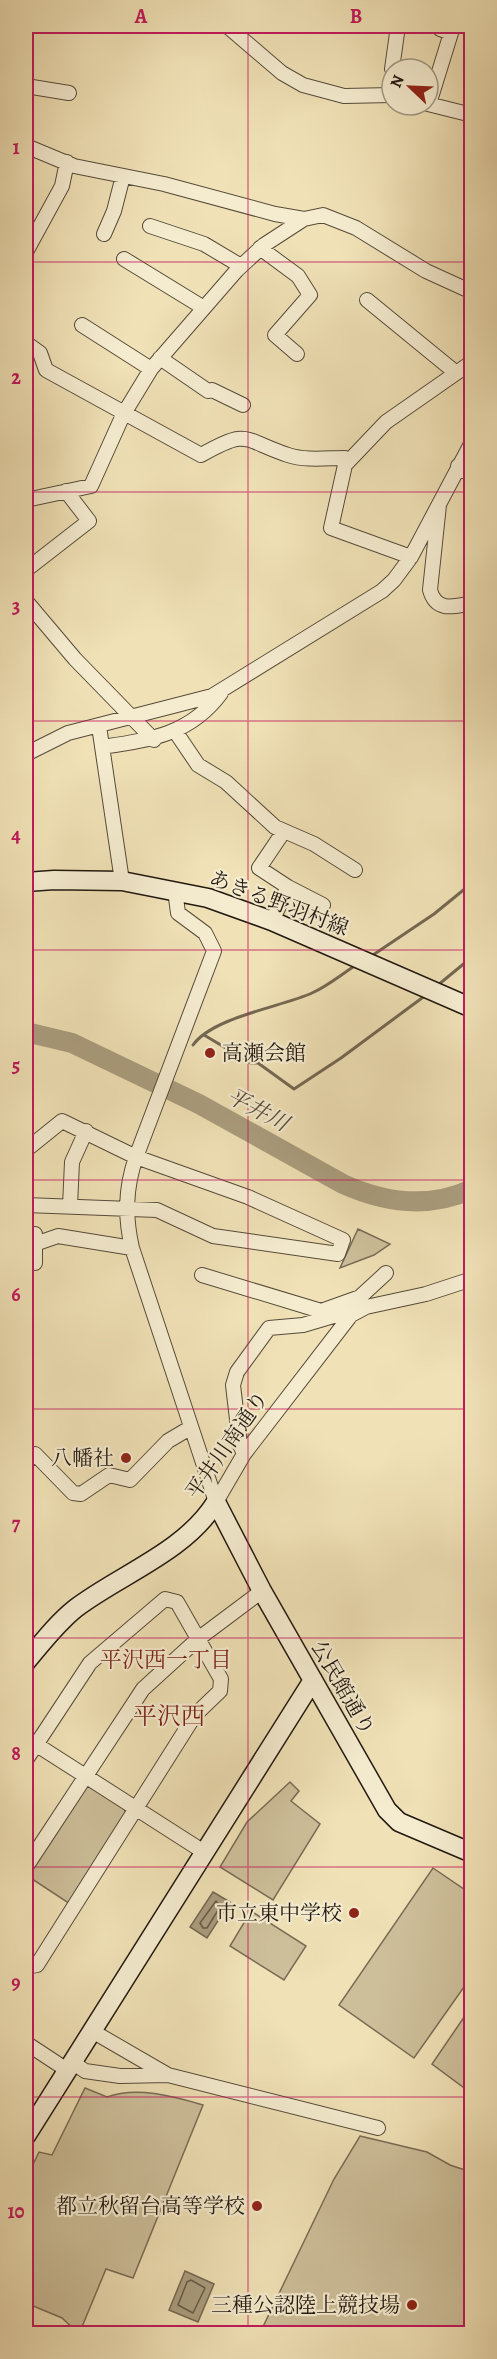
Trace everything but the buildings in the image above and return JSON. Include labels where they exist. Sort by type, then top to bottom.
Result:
[{"type":"street","points":[[227,26],[282,73],[303,85],[344,96],[380,94]]},
{"type":"street","points":[[394,57],[398,26]]},
{"type":"street","points":[[440,67],[451,33]]},
{"type":"street","points":[[26,86],[69,93]]},
{"type":"street","points":[[440,107],[471,114]]},
{"type":"street","points":[[26,146],[74,166],[164,184],[275,214],[304,219]]},
{"type":"street","points":[[26,252],[62,186],[67,162]]},
{"type":"street","points":[[104,234],[114,211],[123,176]]},
{"type":"street","points":[[26,500],[91,486],[123,415],[156,364],[241,266],[260,248],[304,219],[323,215],[356,228],[426,271],[471,292]]},
{"type":"street","points":[[150,226],[204,244],[241,266]]},
{"type":"street","points":[[260,248],[298,276],[310,295],[275,335],[297,354]]},
{"type":"street","points":[[123,259],[204,308]]},
{"type":"street","points":[[367,300],[455,372]]},
{"type":"street","points":[[82,325],[208,391],[212,390],[243,405]]},
{"type":"street","points":[[26,343],[40,353],[46,370],[123,415],[201,456],[231,438],[245,438],[302,458],[345,458],[332,528],[411,557]]},
{"type":"street","points":[[345,465],[386,422],[471,362]]},
{"type":"street","points":[[26,754],[68,734],[201,700],[223,690],[382,591],[394,580],[411,557],[471,442]]},
{"type":"street","points":[[458,466],[471,476]]},
{"type":"street","points":[[26,570],[89,521],[66,491]]},
{"type":"street","points":[[438,503],[430,590],[432,600],[441,606],[449,607],[471,603]]},
{"type":"street","points":[[26,601],[75,659],[154,740]]},
{"type":"street","points":[[102,747],[154,740],[175,731],[213,705],[223,690]]},
{"type":"street","points":[[99,726],[122,881]]},
{"type":"street","points":[[175,731],[198,765],[226,782],[275,827],[314,844],[355,870]]},
{"type":"street","points":[[284,831],[259,868],[288,888],[323,905]]},
{"type":"street","name":"あきる野羽村線","points":[[26,882],[122,881],[208,898],[272,921],[471,1008]]},
{"type":"street","points":[[272,921],[288,888]]},
{"type":"street","points":[[175,890],[178,913],[205,933],[214,951],[130,1173],[126,1207],[132,1248],[216,1502]]},
{"type":"street","points":[[26,1150],[62,1121],[136,1157],[248,1197],[343,1240],[338,1254],[213,1236],[157,1210],[126,1207],[26,1205]]},
{"type":"street","points":[[70,1206],[72,1162],[86,1131]]},
{"type":"street","points":[[35,1263],[35,1239],[58,1236],[79,1245],[132,1248]]},
{"type":"street","points":[[244,1454],[240,1445],[239,1421],[232,1397],[237,1372],[269,1328],[303,1325],[360,1297],[386,1272]]},
{"type":"street","points":[[202,1275],[321,1311],[357,1309],[426,1294],[471,1279]]},
{"type":"street","name":"平井川南通り","points":[[26,1662],[74,1610],[176,1543],[199,1524],[216,1502],[244,1454],[342,1324],[357,1309]]},
{"type":"street","points":[[26,1462],[35,1454],[73,1493],[81,1494],[109,1475],[130,1480],[168,1441],[190,1428]]},
{"type":"street","name":"公民館通り","points":[[216,1502],[262,1591],[387,1810],[399,1822],[471,1853]]},
{"type":"street","points":[[26,1867],[143,1689],[198,1639],[262,1591]]},
{"type":"street","points":[[26,1760],[31,1741],[90,1663],[165,1599],[177,1602],[221,1679],[220,1690],[195,1715],[37,1965],[26,1967]]},
{"type":"street","points":[[26,2136],[313,1680]]},
{"type":"street","points":[[31,1741],[204,1852]]},
{"type":"street","points":[[92,2031],[168,2075]]},
{"type":"street","points":[[26,2043],[69,2066],[85,2070],[120,2076],[168,2075],[378,2128]]},
{"type":"shaded area","points":[[358,1229],[390,1244],[374,1255],[340,1268]]},
{"type":"shaded area","points":[[290,1782],[299,1791],[291,1801],[320,1824],[273,1900],[220,1867],[247,1822]]},
{"type":"shaded area","points":[[91,1786],[123,1806],[126,1814],[70,1904],[26,1875],[82,1787]]},
{"type":"shaded area","points":[[433,1868],[471,1894],[471,1977],[414,2058],[339,2005]]},
{"type":"shaded area","points":[[251,1911],[306,1946],[284,1980],[230,1946]]},
{"type":"shaded area","points":[[471,2007],[471,2093],[432,2064]]},
{"type":"shaded area","points":[[85,2088],[107,2097],[142,2092],[203,2105],[133,2278],[106,2269],[79,2334],[62,2318],[26,2303],[26,2179],[39,2152],[52,2155]]},
{"type":"shaded area","points":[[360,2136],[427,2152],[450,2165],[471,2172],[471,2333],[260,2333],[334,2179]]},
{"type":"water","points":[[213,1892],[230,1902],[207,1938],[190,1927]]},
{"type":"water","points":[[185,2271],[214,2284],[198,2322],[169,2310]]},
{"type":"waterway","points":[[370,957],[434,914],[472,883]]},
{"type":"waterway","points":[[438,985],[472,957]]},
{"type":"waterway","points":[[193,1045],[216,1027],[312,993],[356,965]]},
{"type":"waterway","points":[[204,1035],[251,1063],[258,1063],[294,1089],[341,1058],[426,995]]},
{"type":"waterway","name":"平井川","points":[[26,1032],[72,1043],[199,1104],[343,1184],[375,1196],[423,1201],[440,1199],[472,1189]]},
{"type":"place","name":"高瀬会館","points":[[210,1053]]},
{"type":"place","name":"八幡社","points":[[126,1458]]},
{"type":"place","name":"市立東中学校","points":[[354,1913]]},
{"type":"place","name":"都立秋留台高等学校","points":[[257,2206]]},
{"type":"place","name":"三種公認陸上競技場","points":[[412,2305]]},
{"type":"district","name":"平沢西一丁目","points":[[166,1659]]},
{"type":"district","name":"平沢西","points":[[169,1716]]}]
